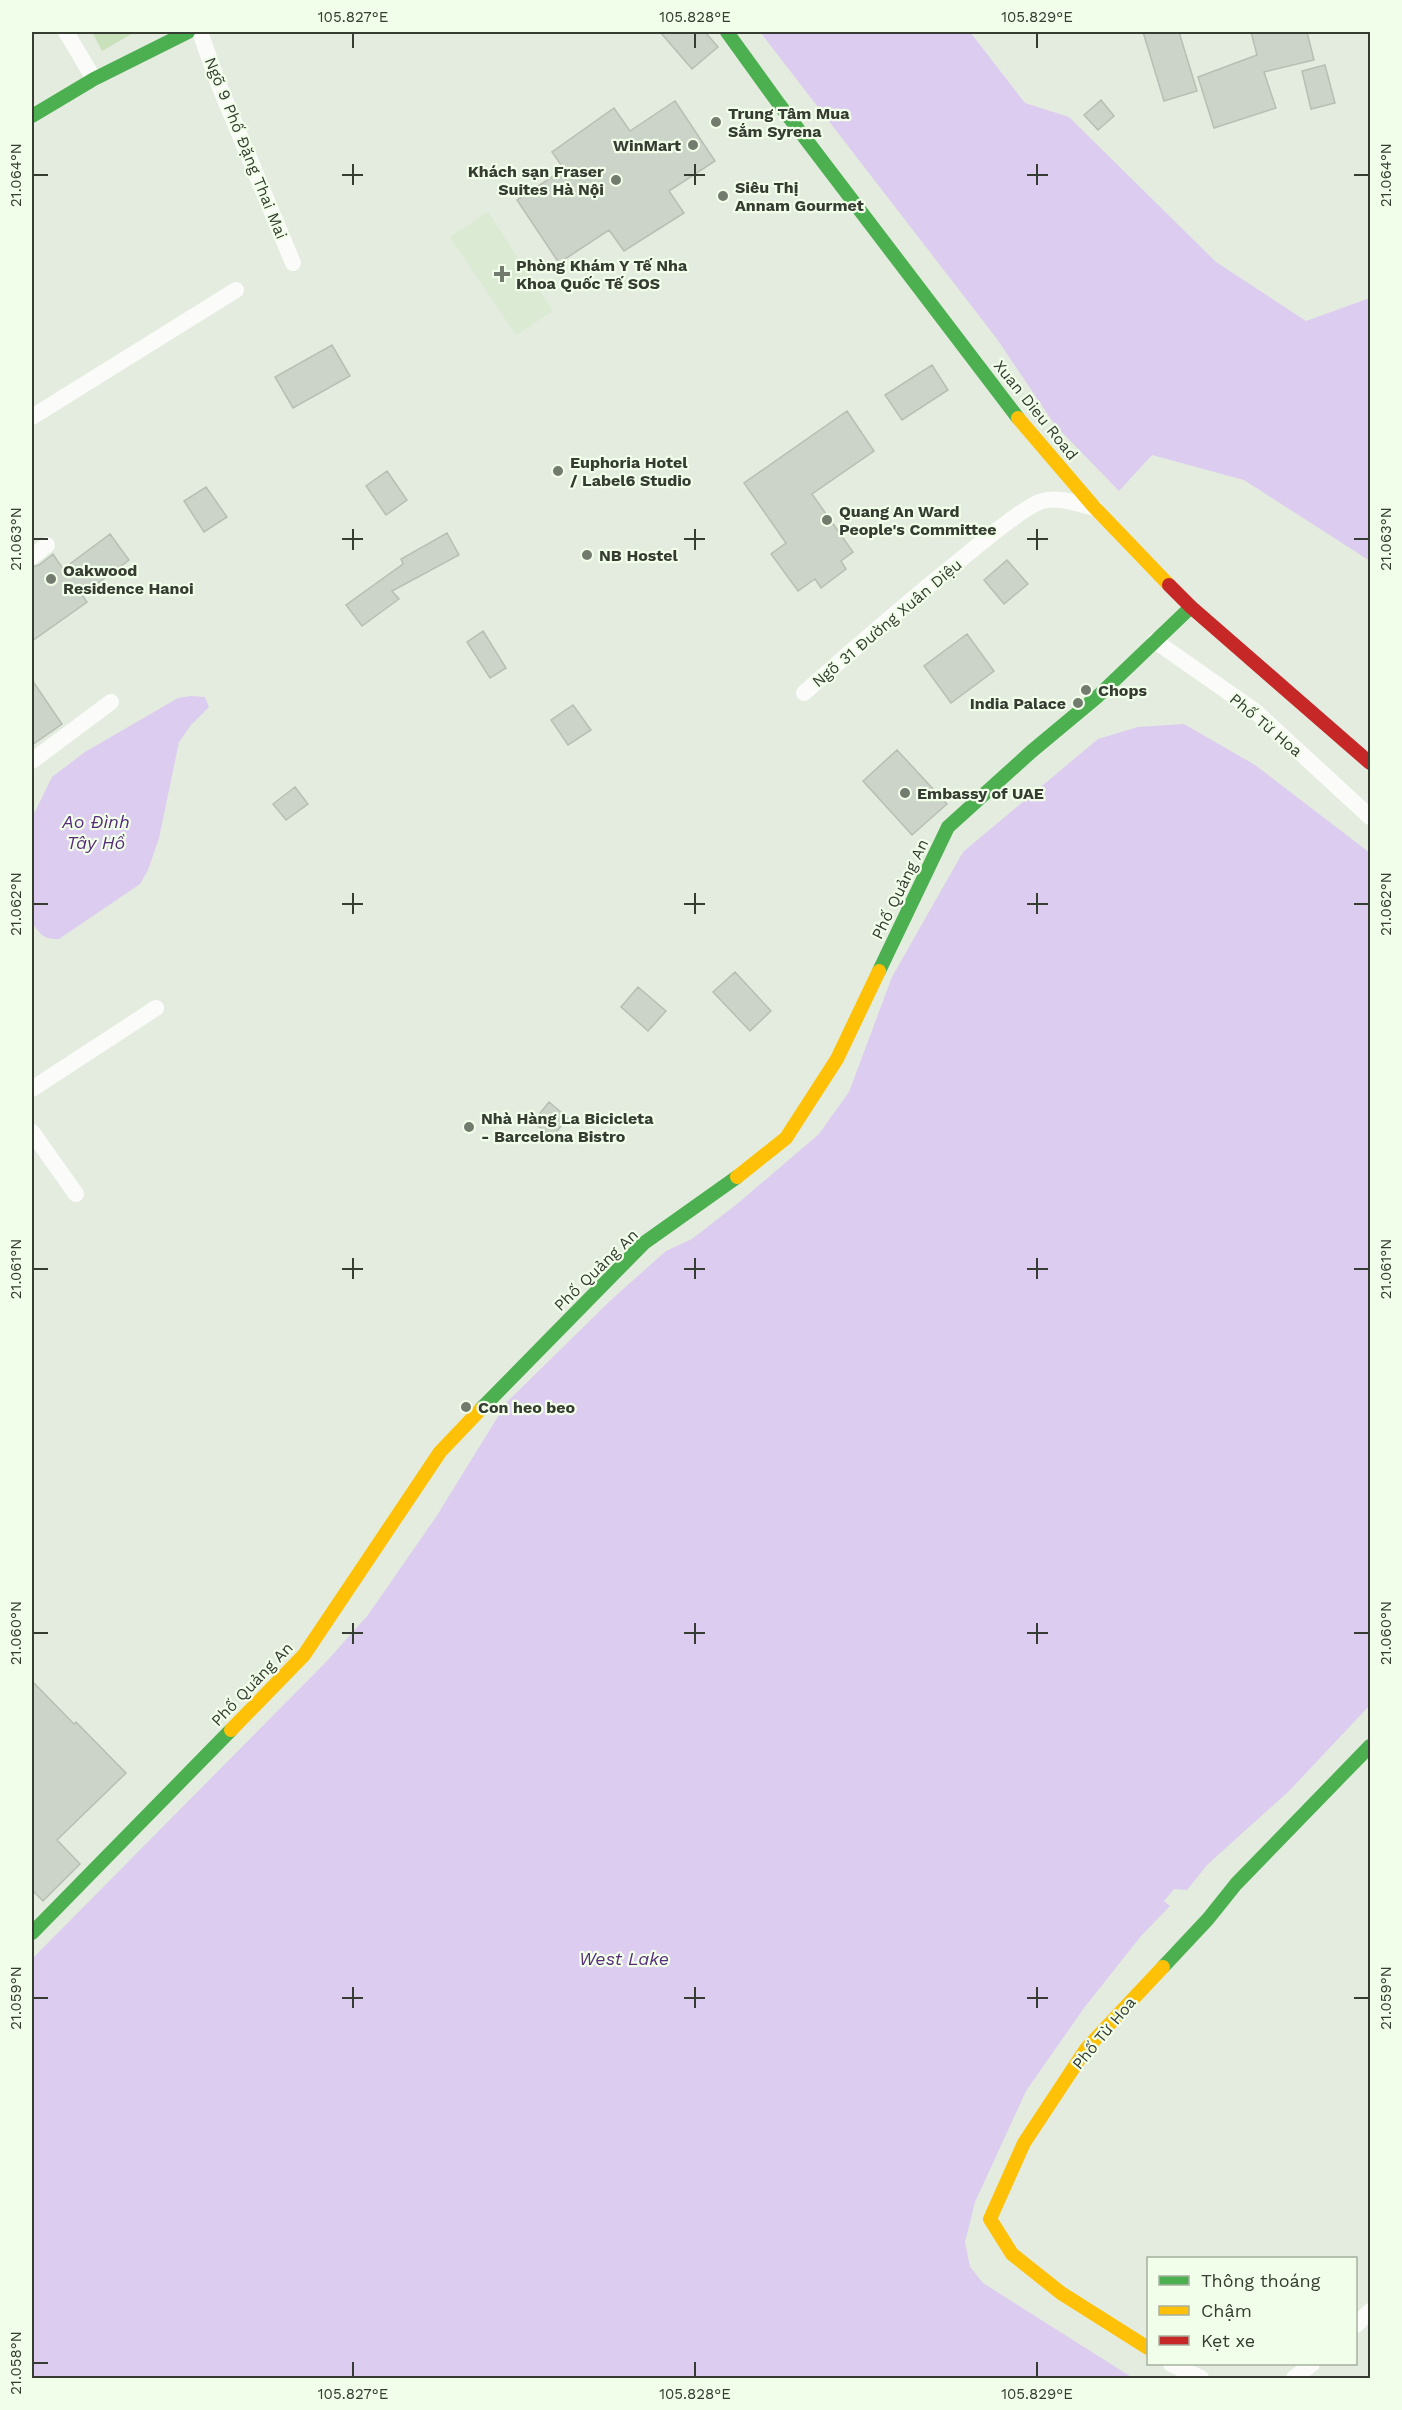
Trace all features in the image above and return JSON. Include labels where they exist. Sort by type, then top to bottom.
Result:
[{"type":"street","points":[[66,32],[93,79]]},
{"type":"street","points":[[32,116],[93,79],[188,32]]},
{"type":"street","name":"Ngõ 9 Phố Đặng Thai Mai","points":[[200,32],[218,83],[293,263]]},
{"type":"street","name":"Xuan Dieu Road","points":[[727,32],[779,104],[1012,410],[1095,508],[1191,607],[1371,763]]},
{"type":"street","points":[[32,417],[236,291]]},
{"type":"street","name":"Ngõ 31 Đường Xuân Diệu","points":[[804,693],[892,615],[994,533],[1033,505],[1043,501],[1057,500],[1095,508]]},
{"type":"street","points":[[32,557],[47,545]]},
{"type":"street","name":"Phố Quảng An","points":[[32,1933],[304,1655],[440,1452],[644,1243],[716,1194],[786,1138],[837,1059],[948,827],[1032,751],[1098,696],[1191,607]]},
{"type":"street","name":"Phố Từ Hoa","points":[[1155,641],[1255,711],[1371,817]]},
{"type":"street","points":[[32,761],[111,702]]},
{"type":"street","points":[[32,1089],[156,1008]]},
{"type":"street","points":[[32,1132],[76,1194]]},
{"type":"street","name":"Phố Từ Hoa","points":[[1147,2347],[1061,2293],[1012,2254],[990,2218],[1024,2143],[1086,2049],[1208,1919],[1236,1884],[1371,1746]]},
{"type":"street","points":[[1357,2324],[1371,2311]]},
{"type":"street","points":[[1173,2365],[1201,2379]]},
{"type":"street","points":[[1294,2379],[1311,2365]]},
{"type":"shaded area","points":[[92,32],[135,32],[102,51]]},
{"type":"shaded area","name":"Phòng Khám Y Tế Nha Khoa Quốc Tế SOS","points":[[488,212],[553,311],[516,335],[450,237]]},
{"type":"water","points":[[760,32],[970,32],[1025,103],[1069,117],[1216,262],[1306,321],[1370,298],[1370,561],[1244,480],[1152,455],[1119,491],[1055,425],[997,339]]},
{"type":"water","name":"Ao Đình Tây Hồ","points":[[205,697],[209,707],[191,725],[179,742],[159,838],[148,870],[140,884],[59,939],[43,936],[32,923],[32,818],[52,777],[85,752],[178,698]]},
{"type":"water","name":"West Lake","points":[[1184,724],[1255,765],[1370,853],[1370,1705],[1289,1791],[1207,1865],[1187,1890],[1174,1889],[1164,1901],[1170,1906],[1141,1936],[1084,2008],[1026,2091],[975,2202],[965,2242],[970,2267],[983,2283],[1133,2378],[32,2378],[32,1959],[326,1662],[368,1615],[436,1517],[507,1402],[611,1300],[666,1251],[692,1239],[819,1134],[849,1092],[892,977],[963,852],[1098,739],[1138,727]]},
{"type":"building","points":[[660,32],[705,32],[718,47],[692,69]]},
{"type":"building","points":[[1143,32],[1179,32],[1197,91],[1164,101]]},
{"type":"building","points":[[1251,32],[1307,32],[1314,60],[1264,72],[1276,108],[1214,128],[1198,77],[1257,55]]},
{"type":"building","points":[[1325,65],[1335,103],[1311,109],[1302,71]]},
{"type":"building","points":[[1101,100],[1114,116],[1098,130],[1084,115]]},
{"type":"building","name":"Khách sạn Fraser Suites Hà Nội","points":[[675,101],[715,161],[669,191],[684,213],[624,251],[609,230],[559,263],[517,200],[564,169],[552,152],[614,108],[630,131]]},
{"type":"building","points":[[332,345],[350,376],[293,408],[275,377]]},
{"type":"building","points":[[932,365],[948,390],[902,420],[885,395]]},
{"type":"building","points":[[847,411],[874,451],[812,494],[853,552],[841,561],[846,569],[821,588],[815,579],[798,591],[771,554],[786,543],[744,483]]},
{"type":"building","points":[[387,471],[407,500],[386,515],[366,486]]},
{"type":"building","points":[[206,487],[227,517],[204,532],[184,501]]},
{"type":"building","points":[[447,533],[459,555],[392,591],[399,599],[362,626],[346,605],[403,564],[401,559]]},
{"type":"building","points":[[110,534],[129,560],[82,595],[87,602],[32,641],[32,567],[39,565],[53,554],[63,569]]},
{"type":"building","points":[[1007,560],[1028,584],[1004,604],[984,580]]},
{"type":"building","points":[[483,631],[506,668],[490,678],[467,642]]},
{"type":"building","points":[[967,634],[994,671],[951,703],[924,666]]},
{"type":"building","points":[[32,680],[62,724],[32,745]]},
{"type":"building","points":[[573,705],[591,730],[568,745],[551,720]]},
{"type":"building","name":"Embassy of UAE","points":[[897,750],[947,804],[912,835],[863,781]]},
{"type":"building","points":[[295,787],[308,804],[286,820],[273,804]]},
{"type":"building","points":[[735,972],[771,1011],[750,1031],[713,992]]},
{"type":"building","points":[[638,987],[666,1011],[648,1031],[621,1007]]},
{"type":"building","points":[[549,1102],[568,1118],[552,1137],[533,1122]]},
{"type":"building","points":[[32,1681],[126,1773],[57,1840],[80,1864],[43,1901],[32,1890]]},
{"type":"traffic: fast","points":[[32,116],[94,79],[188,32]]},
{"type":"traffic: fast","points":[[727,32],[779,104],[1018,418]]},
{"type":"traffic: fast","points":[[879,971],[948,827],[1032,751],[1098,696],[1191,607]]},
{"type":"traffic: fast","points":[[481,1409],[644,1243],[737,1177]]},
{"type":"traffic: fast","points":[[32,1933],[231,1730]]},
{"type":"traffic: fast","points":[[1163,1967],[1208,1919],[1236,1884],[1370,1746]]},
{"type":"traffic: slow","points":[[1018,418],[1095,508],[1169,585]]},
{"type":"traffic: slow","points":[[737,1177],[786,1138],[837,1059],[879,971]]},
{"type":"traffic: slow","points":[[231,1730],[304,1655],[440,1452],[481,1409]]},
{"type":"traffic: slow","points":[[1147,2347],[1061,2293],[1012,2254],[990,2219],[1024,2143],[1086,2049],[1163,1967]]},
{"type":"traffic: jam","points":[[1169,585],[1191,607],[1370,763]]},
{"type":"place","name":"Trung Tâm Mua Sắm Syrena","points":[[716,122]]},
{"type":"place","name":"WinMart","points":[[693,145]]},
{"type":"place","name":"Khách sạn Fraser Suites Hà Nội","points":[[616,180]]},
{"type":"place","name":"Siêu Thị Annam Gourmet","points":[[723,196]]},
{"type":"place","name":"Phòng Khám Y Tế Nha Khoa Quốc Tế SOS","points":[[502,274]]},
{"type":"place","name":"Euphoria Hotel / Label6 Studio","points":[[558,471]]},
{"type":"place","name":"Quang An Ward People's Committee","points":[[827,520]]},
{"type":"place","name":"NB Hostel","points":[[587,555]]},
{"type":"place","name":"Oakwood Residence Hanoi","points":[[51,579]]},
{"type":"place","name":"Chops","points":[[1086,690]]},
{"type":"place","name":"India Palace","points":[[1078,703]]},
{"type":"place","name":"Embassy of UAE","points":[[905,793]]},
{"type":"place","name":"Nhà Hàng La Bicicleta - Barcelona Bistro","points":[[469,1127]]},
{"type":"place","name":"Con heo beo","points":[[466,1407]]}]
